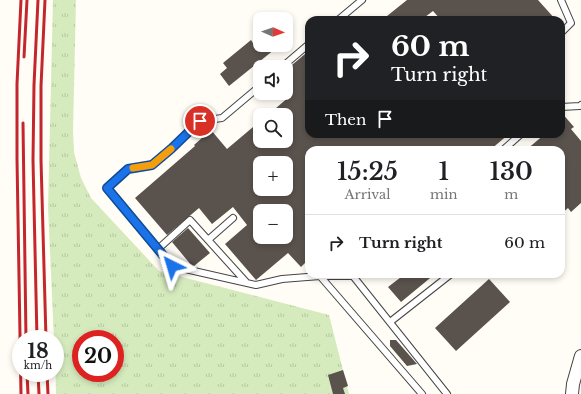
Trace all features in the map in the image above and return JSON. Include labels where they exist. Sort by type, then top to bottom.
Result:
[{"type":"street","points":[[572,394],[573,384],[581,356]]},
{"type":"lane","points":[[343,16],[362,0]]},
{"type":"lane","points":[[561,0],[571,23],[565,29]]},
{"type":"lane","points":[[290,60],[305,47]]},
{"type":"lane","points":[[253,92],[222,118],[200,121],[152,165],[128,169],[107,188],[172,266],[256,285],[282,279],[305,277]]},
{"type":"lane","points":[[565,107],[581,105]]},
{"type":"lane","points":[[507,146],[516,138]]},
{"type":"lane","points":[[208,240],[233,218]]},
{"type":"lane","points":[[158,249],[190,220],[246,282]]},
{"type":"lane","points":[[322,278],[422,394]]},
{"type":"lane","points":[[355,278],[448,394]]},
{"type":"lane","points":[[390,322],[446,278]]},
{"type":"green space","points":[[53,0],[76,0],[73,131],[74,152],[81,178],[91,198],[159,271],[329,315],[349,394],[56,394],[56,382],[64,382],[64,330],[54,330],[48,207]]},
{"type":"building","points":[[407,0],[538,0],[552,16],[437,16],[433,11],[426,16],[387,16]]},
{"type":"building","points":[[251,40],[253,43],[253,52],[271,52],[261,60],[253,60],[253,67],[229,86],[220,74],[227,68],[223,63]]},
{"type":"building","points":[[305,54],[305,138],[504,138],[495,146],[305,146],[305,263],[301,267],[288,253],[256,280],[225,244],[247,225],[233,207],[212,224],[199,208],[167,235],[135,198],[195,146],[194,145],[211,130],[227,149],[253,127],[253,148],[293,148],[293,108],[276,108],[285,100],[293,100],[293,64]]},
{"type":"building","points":[[565,117],[574,127],[571,129],[581,141],[581,203],[571,212],[568,208],[565,211],[565,146],[531,146],[540,138],[565,138]]},
{"type":"building","points":[[188,228],[210,253],[194,266],[192,266],[172,242]]},
{"type":"building","points":[[400,278],[430,278],[401,302],[388,287]]},
{"type":"building","points":[[489,279],[510,302],[456,351],[435,328]]},
{"type":"building","points":[[390,340],[396,340],[417,364],[407,366],[390,346]]},
{"type":"building","points":[[343,370],[348,386],[343,388],[345,394],[333,394],[328,375]]},
{"type":"railway","points":[[21,0],[17,84],[21,394]]},
{"type":"railway","points":[[24,57],[27,0]]},
{"type":"railway","points":[[37,330],[33,160],[34,85],[38,0]]},
{"type":"railway","points":[[45,0],[41,86],[41,160],[46,330]]},
{"type":"railway","points":[[23,123],[26,330]]},
{"type":"railway","points":[[27,382],[28,394]]},
{"type":"railway","points":[[38,382],[39,394]]},
{"type":"railway","points":[[47,382],[48,394]]},
{"type":"slow traffic","points":[[133,168],[152,165],[171,149]]},
{"type":"route","points":[[172,266],[107,188],[128,169],[152,165],[200,121]]}]
